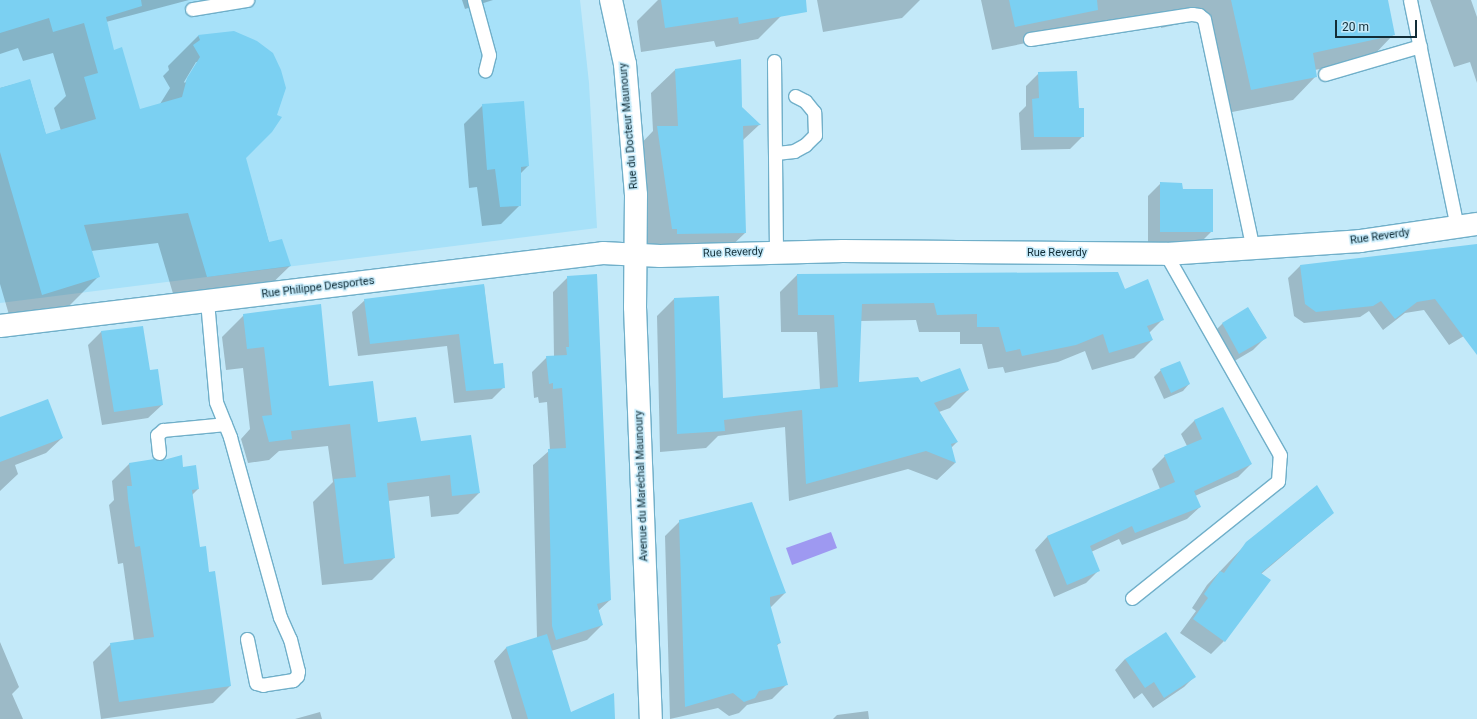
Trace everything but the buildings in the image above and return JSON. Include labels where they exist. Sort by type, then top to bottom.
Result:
[{"type":"street","name":"Rue du Docteur Maunoury","points":[[611,0],[625,64],[636,195],[636,254]]},
{"type":"street","name":"Rue Reverdy","points":[[636,254],[660,256],[776,252],[1166,254],[1360,241],[1467,225]]},
{"type":"street","name":"Rue Philippe Desportes","points":[[0,326],[603,253],[636,254]]},
{"type":"street","name":"Avenue du Maréchal Maunoury","points":[[636,254],[636,308],[651,719]]},
{"type":"lane","points":[[192,9],[246,0]]},
{"type":"lane","points":[[474,0],[489,55],[485,71]]},
{"type":"lane","points":[[1410,0],[1420,46],[1467,225]]},
{"type":"lane","points":[[1030,39],[1192,14],[1199,15],[1204,19],[1253,249]]},
{"type":"lane","points":[[1325,74],[1420,46]]},
{"type":"lane","points":[[774,61],[776,252]]},
{"type":"lane","points":[[776,153],[794,151],[805,145],[815,135],[814,112],[805,101],[795,96]]},
{"type":"lane","points":[[1132,598],[1278,481],[1280,455],[1166,254]]},
{"type":"lane","points":[[207,301],[216,402],[225,424],[280,617],[290,639],[298,671],[297,676],[293,680],[263,685],[256,683],[247,639]]},
{"type":"lane","points":[[159,454],[157,435],[163,430],[225,424]]},
{"type":"shaded area","points":[[0,0],[580,0],[589,83],[597,228],[0,303]]},
{"type":"shaded area","points":[[831,532],[837,548],[792,565],[786,548]]}]
